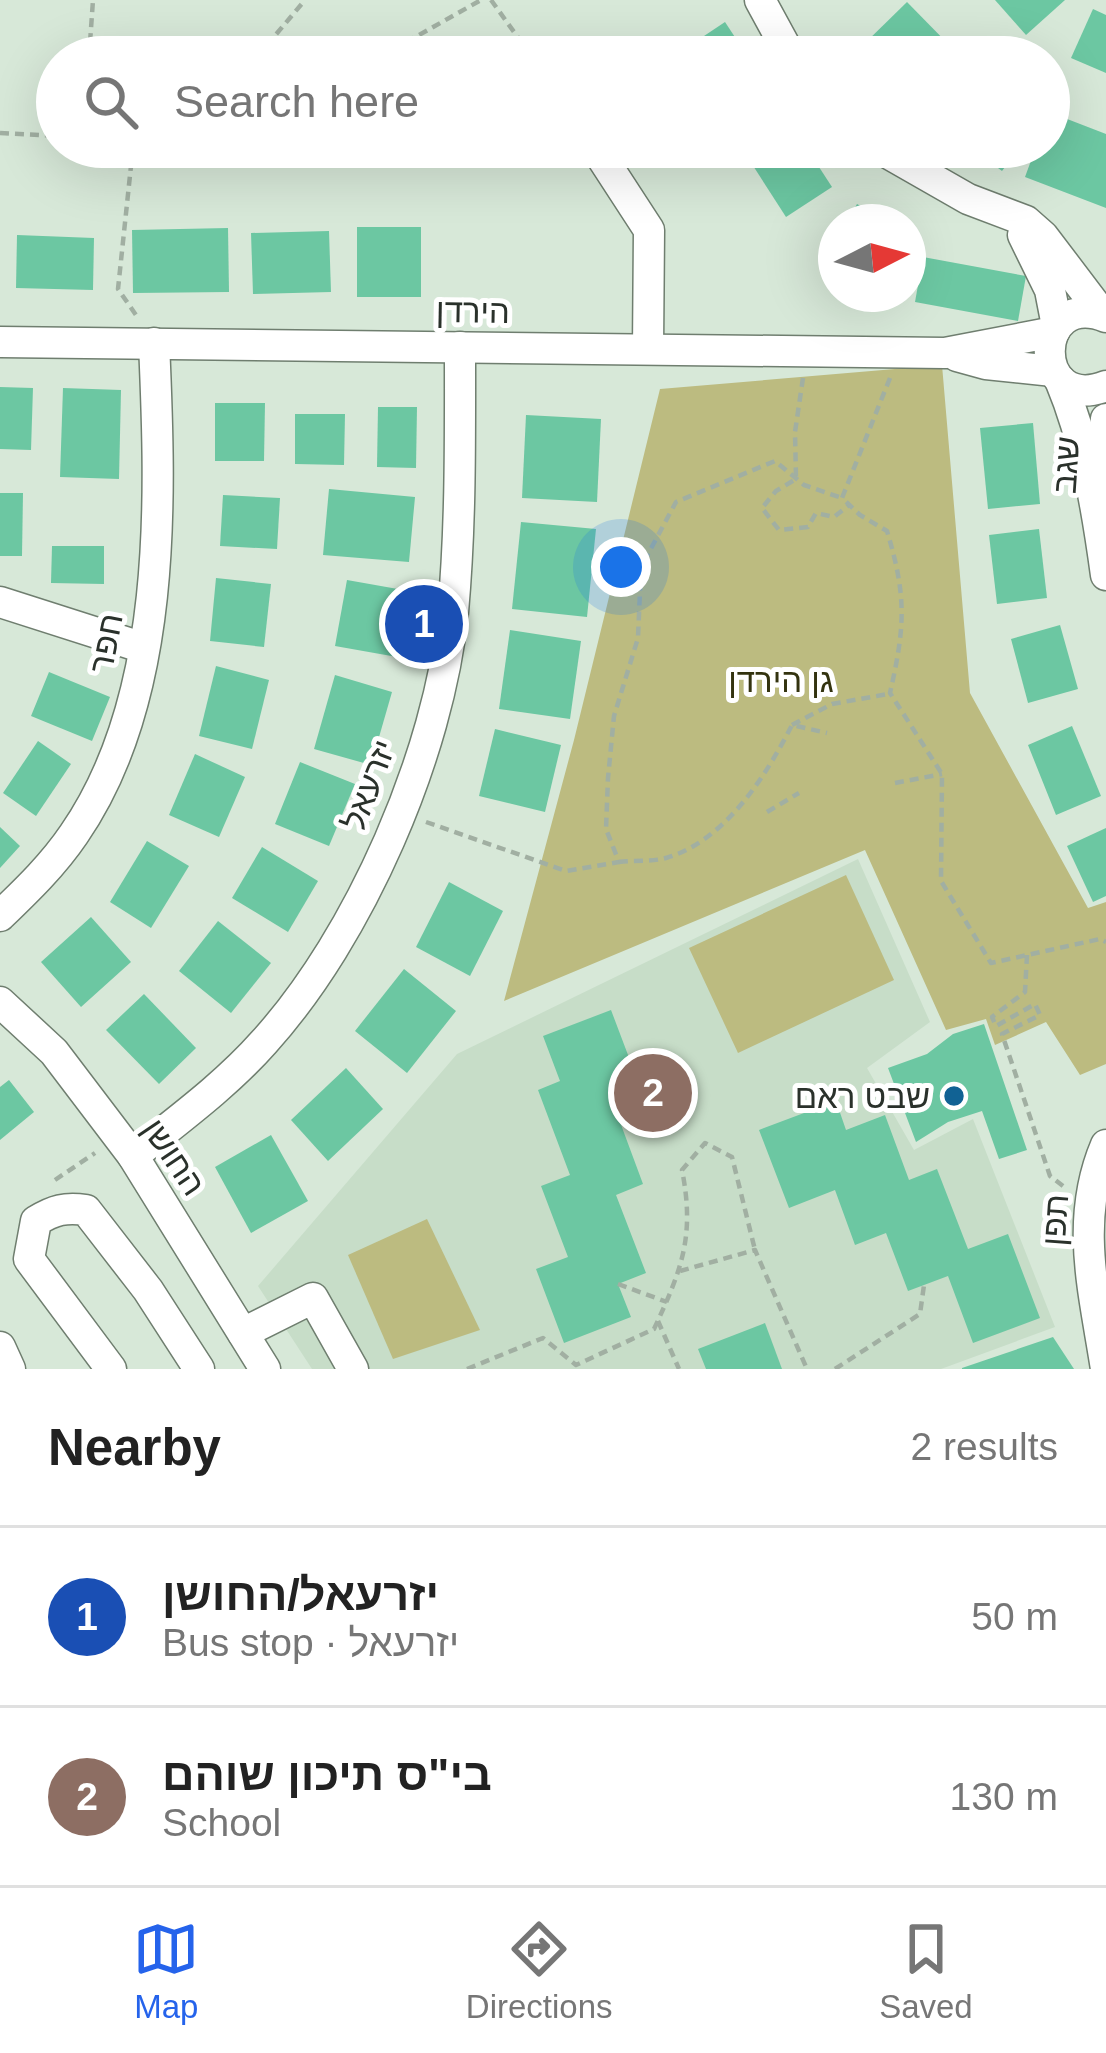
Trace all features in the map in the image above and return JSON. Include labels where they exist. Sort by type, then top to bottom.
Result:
[{"type":"street","points":[[760,0],[779,36]]},
{"type":"street","points":[[609,168],[649,230],[649,350]]},
{"type":"street","points":[[914,168],[968,199],[1026,221],[1104,316]]},
{"type":"street","points":[[1015,219],[1050,290],[1055,329],[1048,348],[1057,376]]},
{"type":"street","name":"הירדן","points":[[0,342],[945,353],[1055,329],[1077,313],[1104,316]]},
{"type":"street","name":"חפר","points":[[0,916],[76,832],[126,725],[144,648],[153,579],[158,500],[154,343]]},
{"type":"street","name":"יזרעאל","points":[[126,1147],[208,1097],[250,1056],[312,982],[371,880],[434,715],[452,617],[460,507],[460,347]]},
{"type":"street","name":"הירדן","points":[[945,353],[1057,376],[1082,391],[1106,386]]},
{"type":"street","name":"שגב","points":[[1057,376],[1076,419],[1106,575]]},
{"type":"street","name":"שגב","points":[[1098,517],[1106,419]]},
{"type":"street","points":[[0,602],[144,648]]},
{"type":"street","name":"החושן","points":[[0,1002],[54,1052],[126,1147],[265,1369]]},
{"type":"street","name":"תפן","points":[[1106,1144],[1095,1196],[1088,1272],[1101,1315],[1106,1369]]},
{"type":"street","points":[[111,1369],[29,1259],[36,1221],[65,1207],[86,1210],[148,1290],[200,1369]]},
{"type":"street","points":[[243,1333],[313,1298],[353,1369]]},
{"type":"street","points":[[0,1347],[10,1369]]},
{"type":"path","points":[[90,36],[93,0]]},
{"type":"path","points":[[274,36],[305,0]]},
{"type":"path","points":[[417,36],[481,0]]},
{"type":"path","points":[[490,0],[517,36]]},
{"type":"path","points":[[0,133],[36,135]]},
{"type":"path","points":[[131,168],[118,289],[154,343]]},
{"type":"path","points":[[842,498],[901,352]]},
{"type":"path","points":[[796,479],[794,432],[803,392]]},
{"type":"path","points":[[619,862],[606,830],[608,778],[614,716],[638,638],[640,567],[676,502],[775,461],[796,479],[842,498],[887,531],[902,583],[903,638],[890,694],[942,774],[941,880],[991,963],[1100,939],[1106,942]]},
{"type":"path","points":[[796,479],[776,491],[762,508],[779,530],[808,527],[816,513],[834,517],[849,505]]},
{"type":"path","points":[[398,812],[566,871],[667,857],[725,824],[772,764],[791,725],[832,704],[890,694]]},
{"type":"path","points":[[791,725],[827,733]]},
{"type":"path","points":[[895,783],[942,774]]},
{"type":"path","points":[[767,812],[799,793]]},
{"type":"path","points":[[996,1026],[992,1017],[1024,992],[1027,955]]},
{"type":"path","points":[[988,1033],[1035,1004],[1040,1015],[1002,1034],[1016,1082],[1050,1176],[1095,1196]]},
{"type":"path","points":[[1007,1085],[1016,1082]]},
{"type":"path","points":[[467,1369],[543,1338],[575,1367],[655,1329],[680,1270],[690,1212],[682,1170],[705,1143],[732,1157],[755,1250],[807,1369]]},
{"type":"path","points":[[39,1190],[126,1147]]},
{"type":"path","points":[[680,1270],[755,1250]]},
{"type":"path","points":[[618,1283],[667,1301]]},
{"type":"path","points":[[835,1369],[920,1314],[924,1285]]},
{"type":"path","points":[[658,1321],[679,1369]]},
{"type":"shaded area","points":[[858,859],[930,1022],[867,1068],[914,1150],[973,1119],[1055,1327],[941,1369],[312,1369],[258,1286],[457,1054]]},
{"type":"green space","name":"גן הירדן","points":[[942,365],[970,693],[1088,908],[1106,902],[1106,1064],[1080,1075],[1046,1022],[995,1045],[986,1019],[946,1030],[865,850],[504,1001],[660,389]]},
{"type":"green space","points":[[846,875],[894,980],[738,1053],[689,948]]},
{"type":"green space","points":[[427,1219],[480,1330],[393,1359],[348,1255]]},
{"type":"building","points":[[995,0],[1065,0],[1026,35]]},
{"type":"building","points":[[907,2],[940,36],[872,36]]},
{"type":"building","points":[[1093,9],[1106,15],[1106,73],[1071,58]]},
{"type":"building","points":[[725,22],[734,36],[704,36]]},
{"type":"building","points":[[1070,120],[1106,134],[1106,208],[1025,177],[1028,168],[1070,168]]},
{"type":"building","points":[[754,168],[820,168],[832,187],[786,217]]},
{"type":"building","points":[[357,227],[421,227],[421,297],[357,297]]},
{"type":"building","points":[[228,228],[229,292],[133,293],[132,230]]},
{"type":"building","points":[[329,231],[331,292],[253,294],[251,233]]},
{"type":"building","points":[[17,235],[94,238],[93,290],[16,288]]},
{"type":"building","points":[[926,258],[1026,276],[1018,321],[926,304]]},
{"type":"building","points":[[0,387],[33,388],[31,450],[0,449]]},
{"type":"building","points":[[63,388],[121,390],[119,479],[60,477]]},
{"type":"building","points":[[215,403],[265,403],[264,461],[215,461]]},
{"type":"building","points":[[378,407],[417,407],[416,468],[377,467]]},
{"type":"building","points":[[295,414],[345,414],[344,465],[295,464]]},
{"type":"building","points":[[526,415],[601,419],[597,502],[522,498]]},
{"type":"building","points":[[1033,423],[1040,504],[988,509],[980,428]]},
{"type":"building","points":[[329,489],[415,497],[409,562],[323,555]]},
{"type":"building","points":[[0,493],[23,493],[22,556],[0,556]]},
{"type":"building","points":[[223,495],[280,498],[277,549],[220,546]]},
{"type":"building","points":[[521,522],[596,529],[587,617],[512,609]]},
{"type":"building","points":[[1039,529],[1047,598],[997,604],[989,535]]},
{"type":"building","points":[[52,546],[104,546],[104,584],[51,583]]},
{"type":"building","points":[[216,578],[271,584],[264,647],[210,641]]},
{"type":"building","points":[[347,580],[409,591],[397,657],[335,646]]},
{"type":"building","points":[[1060,625],[1078,689],[1028,703],[1011,639]]},
{"type":"building","points":[[510,630],[581,641],[570,719],[499,709]]},
{"type":"building","points":[[216,666],[269,680],[252,749],[199,736]]},
{"type":"building","points":[[49,672],[110,697],[92,741],[31,716]]},
{"type":"building","points":[[335,675],[392,692],[371,765],[314,749]]},
{"type":"building","points":[[1072,726],[1101,796],[1056,815],[1028,745]]},
{"type":"building","points":[[495,729],[561,745],[545,812],[479,796]]},
{"type":"building","points":[[38,741],[71,764],[36,816],[3,793]]},
{"type":"building","points":[[195,754],[245,777],[219,837],[169,815]]},
{"type":"building","points":[[300,762],[355,784],[329,846],[275,824]]},
{"type":"building","points":[[0,827],[20,846],[0,868]]},
{"type":"building","points":[[1106,828],[1106,896],[1093,902],[1067,846]]},
{"type":"building","points":[[147,841],[189,866],[151,928],[110,902]]},
{"type":"building","points":[[262,847],[318,881],[288,932],[232,898]]},
{"type":"building","points":[[449,882],[503,911],[470,976],[416,947]]},
{"type":"building","points":[[91,917],[131,962],[81,1007],[41,962]]},
{"type":"building","points":[[218,921],[271,963],[231,1013],[179,971]]},
{"type":"building","points":[[404,969],[456,1011],[407,1073],[355,1031]]},
{"type":"building","points":[[144,994],[196,1048],[159,1084],[106,1030]]},
{"type":"building","points":[[611,1010],[639,1084],[610,1095],[643,1184],[616,1195],[646,1273],[618,1284],[631,1317],[564,1343],[536,1269],[568,1257],[541,1186],[570,1175],[538,1090],[560,1081],[543,1036]]},
{"type":"building","name":"שבט ראם","points":[[984,1024],[1027,1150],[999,1159],[982,1111],[948,1122],[916,1142],[888,1068],[927,1054],[953,1034]]},
{"type":"building","points":[[346,1068],[383,1109],[328,1161],[291,1120]]},
{"type":"building","points":[[9,1080],[34,1112],[0,1140],[0,1087]]},
{"type":"building","points":[[836,1101],[846,1130],[885,1115],[909,1180],[937,1169],[968,1249],[1008,1234],[1040,1318],[973,1343],[948,1276],[908,1291],[886,1233],[855,1245],[835,1190],[789,1208],[759,1130]]},
{"type":"building","points":[[271,1135],[308,1201],[251,1233],[215,1167]]},
{"type":"building","points":[[765,1323],[782,1369],[706,1369],[698,1349]]},
{"type":"building","points":[[1053,1337],[1074,1369],[962,1369],[962,1368]]},
{"type":"place","name":"יזרעאל/החושן","points":[[424,624]]},
{"type":"place","name":"בי\"ס תיכון שוהם","points":[[653,1093]]},
{"type":"place","name":"שבט ראם","points":[[954,1096]]}]
